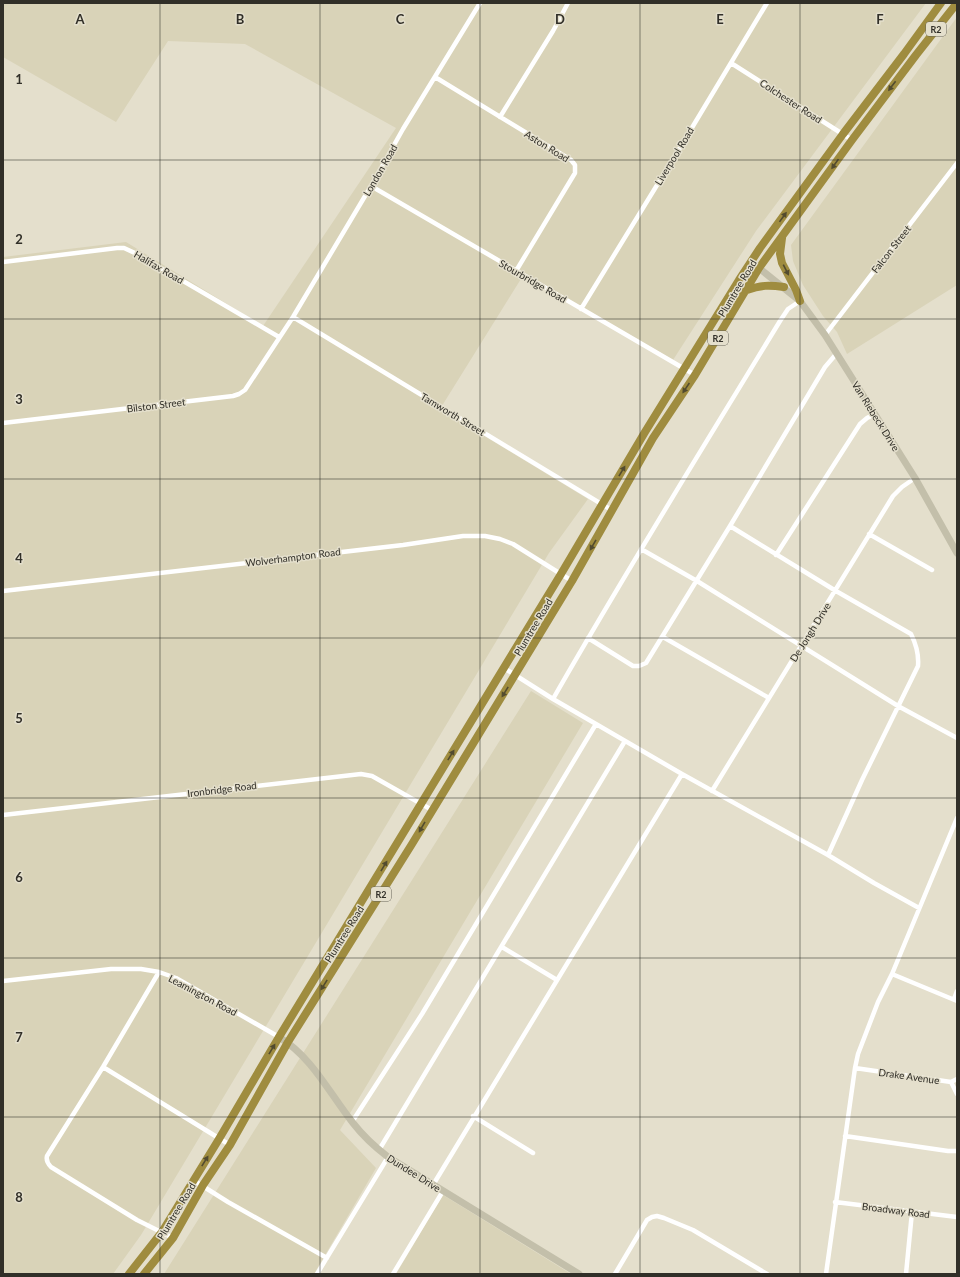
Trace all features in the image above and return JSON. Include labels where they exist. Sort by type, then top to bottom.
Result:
[{"type":"highway","name":"Plumtree Road","points":[[129,1274],[162,1232],[739,280],[760,248],[940,3]]},
{"type":"highway","name":"Plumtree Road","points":[[144,1274],[173,1238],[203,1186],[230,1145],[288,1042],[516,675],[613,511],[653,438],[695,376],[759,268],[852,140],[957,3]]},
{"type":"highway","points":[[782,237],[780,254],[782,263],[800,301]]},
{"type":"highway","points":[[739,280],[751,271],[759,268],[758,258],[760,248]]},
{"type":"highway","points":[[747,290],[759,286],[784,287]]},
{"type":"street","name":"London Road","points":[[279,337],[293,317],[403,129],[480,3]]},
{"type":"street","points":[[500,117],[553,31],[568,3]]},
{"type":"street","name":"Liverpool Road","points":[[581,309],[682,146],[767,3]]},
{"type":"street","name":"Colchester Road","points":[[731,62],[852,140]]},
{"type":"street","name":"Aston Road","points":[[435,77],[571,160],[575,165],[575,172],[516,271]]},
{"type":"street","name":"Falcon Street","points":[[825,335],[957,163]]},
{"type":"street","name":"Stourbridge Road","points":[[371,186],[695,376]]},
{"type":"street","name":"Halifax Road","points":[[3,262],[124,248],[137,254],[279,337]]},
{"type":"street","name":"Van Riebeck Drive","points":[[759,268],[800,301],[825,335],[915,478],[957,553]]},
{"type":"street","points":[[553,699],[641,549],[780,321],[788,309],[800,301]]},
{"type":"street","name":"Tamworth Street","points":[[293,317],[613,511]]},
{"type":"street","name":"Bilston Street","points":[[3,423],[233,396],[245,390],[279,337]]},
{"type":"street","points":[[588,638],[636,667],[646,663],[697,581],[825,367],[837,353]]},
{"type":"street","points":[[776,555],[860,424],[875,414]]},
{"type":"street","name":"De Jongh Drive","points":[[712,791],[894,496],[902,487],[915,478]]},
{"type":"street","points":[[730,526],[836,592],[910,634],[915,642],[918,666],[828,855]]},
{"type":"street","points":[[870,534],[932,570]]},
{"type":"street","name":"Wolverhampton Road","points":[[3,591],[403,545],[463,536],[485,536],[500,539],[513,544],[572,581]]},
{"type":"street","points":[[641,549],[697,581],[898,706],[957,738]]},
{"type":"street","points":[[663,637],[769,698]]},
{"type":"street","points":[[504,668],[553,699],[682,774],[828,855],[919,908]]},
{"type":"street","points":[[352,1122],[422,1014],[596,724]]},
{"type":"street","points":[[379,1150],[625,741]]},
{"type":"street","name":"Ironbridge Road","points":[[3,815],[361,774],[372,776],[432,810]]},
{"type":"street","points":[[433,1184],[682,774]]},
{"type":"street","points":[[826,1274],[855,1068],[863,1041],[878,1002],[892,974],[957,818]]},
{"type":"street","points":[[502,947],[557,980]]},
{"type":"street","name":"Leamington Road","points":[[3,981],[110,970],[141,969],[159,972],[176,978],[280,1037]]},
{"type":"street","points":[[159,972],[103,1067],[47,1156],[47,1162],[51,1167],[137,1220],[173,1238]]},
{"type":"street","points":[[892,974],[955,1000],[957,991]]},
{"type":"street","name":"Dundee Drive","points":[[280,1037],[300,1052],[313,1067],[352,1122],[379,1150],[388,1157],[579,1274]]},
{"type":"street","points":[[103,1067],[230,1145]]},
{"type":"street","name":"Drake Avenue","points":[[855,1068],[951,1082],[957,1094]]},
{"type":"street","points":[[951,1082],[957,1079]]},
{"type":"street","points":[[473,1116],[533,1153]]},
{"type":"street","points":[[845,1136],[957,1151]]},
{"type":"street","points":[[317,1274],[388,1157]]},
{"type":"street","points":[[193,1180],[228,1202],[326,1258]]},
{"type":"street","points":[[393,1274],[443,1191]]},
{"type":"street","name":"Broadway Road","points":[[835,1202],[957,1217]]},
{"type":"street","points":[[906,1274],[912,1212]]},
{"type":"street","points":[[615,1274],[647,1220],[657,1216],[693,1230],[767,1274]]},
{"type":"shaded area","points":[[3,3],[926,3],[756,231],[673,360],[524,274],[440,409],[588,499],[549,553],[141,1235],[113,1274],[3,1274],[3,257],[126,242],[263,326],[396,128],[245,44],[168,41],[116,122],[3,57]]},
{"type":"shaded area","points":[[957,17],[957,285],[847,354],[837,332],[823,316],[803,285],[793,261],[791,245]]},
{"type":"shaded area","points":[[531,691],[583,723],[340,1130],[376,1168],[314,1274],[164,1274]]},
{"type":"shaded area","points":[[443,1195],[571,1274],[396,1274]]}]
